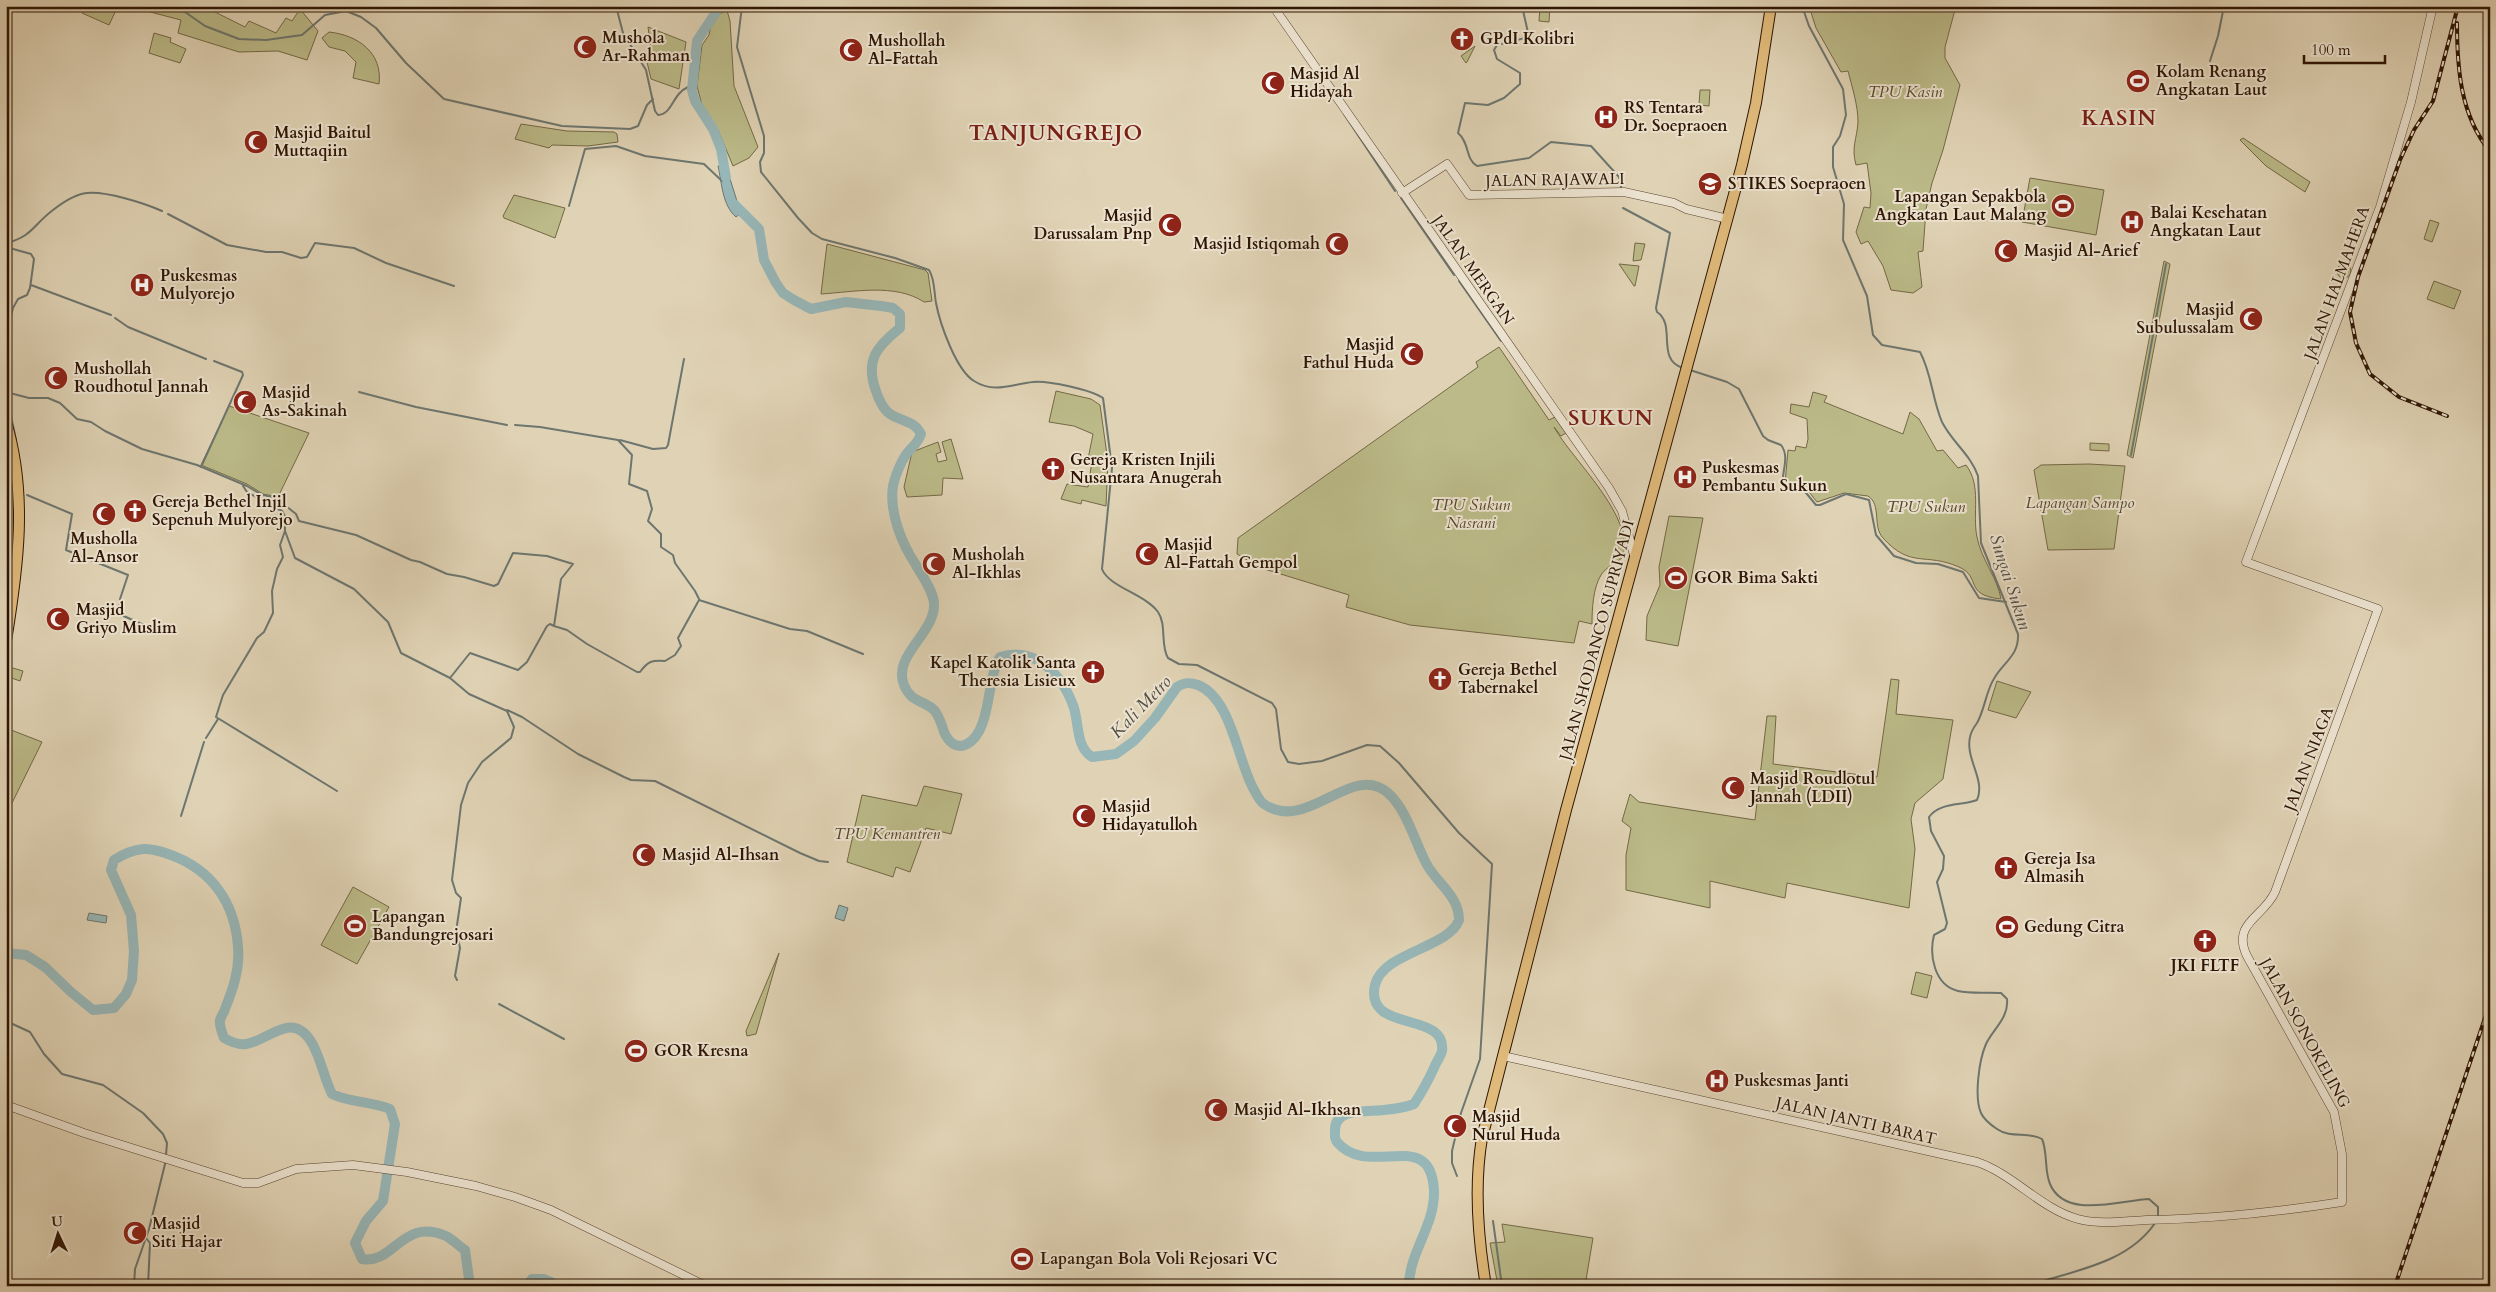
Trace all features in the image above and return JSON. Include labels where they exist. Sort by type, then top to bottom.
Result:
[{"type":"main road","name":"JALAN SHODANCO SUPRIYADI","points":[[1486,1286],[1480,1225],[1480,1154],[1503,1056],[1685,368],[1728,219],[1750,133],[1771,6]]},
{"type":"main road","points":[[6,422],[15,458],[20,502],[20,535],[6,641]]},
{"type":"street","name":"JALAN MERGAN","points":[[1273,6],[1622,511],[1635,557]]},
{"type":"street","name":"JALAN HALMAHERA","points":[[2378,609],[2246,562],[2380,207],[2395,159],[2433,6]]},
{"type":"street","name":"JALAN RAJAWALI","points":[[1402,193],[1448,164],[1469,195],[1617,191],[1674,203],[1686,209],[1728,219]]},
{"type":"street","name":"JALAN NIAGA","points":[[2258,913],[2269,904],[2275,892],[2378,609]]},
{"type":"street","name":"JALAN SONOKELING","points":[[2258,913],[2246,927],[2242,941],[2243,948],[2334,1112],[2342,1154],[2342,1202]]},
{"type":"street","name":"JALAN JANTI BARAT","points":[[1503,1056],[1977,1162],[1998,1170],[2043,1201],[2078,1219],[2103,1222],[2163,1220],[2255,1214],[2342,1202]]},
{"type":"street","points":[[6,1105],[84,1133],[247,1184],[258,1183],[289,1170],[304,1167],[368,1165],[482,1188],[531,1202],[568,1218],[706,1286]]},
{"type":"green space","points":[[85,6],[118,6],[109,25],[82,13]]},
{"type":"green space","points":[[127,6],[203,6],[245,27],[249,21],[276,33],[286,18],[292,21],[300,9],[318,31],[307,60],[278,51],[239,52],[178,33],[181,20]]},
{"type":"green space","points":[[1540,6],[1550,6],[1549,22],[1539,21]]},
{"type":"green space","name":"TPU Kasin","points":[[1809,6],[1956,6],[1945,47],[1945,58],[1960,85],[1926,209],[1923,251],[1918,252],[1922,287],[1913,293],[1891,290],[1883,266],[1868,241],[1861,244],[1856,232],[1864,207],[1870,208],[1871,193],[1867,163],[1856,165],[1855,159],[1854,148],[1858,122],[1856,103],[1848,71],[1841,72],[1816,28]]},
{"type":"green space","points":[[726,7],[730,21],[734,86],[758,147],[749,158],[733,166],[718,130],[702,105],[697,86],[702,45],[709,35],[713,16],[722,13]]},
{"type":"green space","points":[[648,27],[686,42],[679,89],[651,79],[647,62],[652,58]]},
{"type":"green space","points":[[329,32],[350,37],[359,42],[373,55],[377,63],[379,84],[353,78],[356,62],[345,51],[329,47],[322,38]]},
{"type":"green space","points":[[154,33],[171,38],[170,42],[186,49],[180,63],[149,53]]},
{"type":"green space","points":[[1475,46],[1467,62],[1466,63],[1461,56]]},
{"type":"green space","points":[[1700,90],[1710,90],[1709,106],[1699,105]]},
{"type":"green space","points":[[521,124],[567,131],[614,132],[617,134],[618,142],[588,146],[552,145],[549,148],[515,139]]},
{"type":"green space","points":[[2243,138],[2310,182],[2305,192],[2266,166],[2240,140]]},
{"type":"green space","name":"Lapangan Sepakbola Angkatan Laut Malang","points":[[2030,178],[2104,190],[2096,235],[2022,222]]},
{"type":"green space","points":[[514,195],[565,208],[555,238],[504,218],[503,216]]},
{"type":"green space","points":[[2430,220],[2439,223],[2432,242],[2424,239]]},
{"type":"green space","points":[[1635,243],[1645,244],[1641,260],[1633,261]]},
{"type":"green space","points":[[827,244],[925,270],[928,273],[932,301],[924,302],[900,292],[874,290],[821,294]]},
{"type":"green space","points":[[2164,261],[2170,264],[2133,458],[2127,455]]},
{"type":"green space","points":[[1619,264],[1639,266],[1635,286],[1634,286]]},
{"type":"green space","points":[[2344,264],[2349,266],[2351,271],[2349,276],[2344,278],[2339,276],[2337,271],[2339,266]]},
{"type":"green space","points":[[2434,281],[2461,291],[2454,309],[2427,299]]},
{"type":"green space","name":"TPU Sukun Nasrani","points":[[1499,347],[1549,420],[1555,417],[1566,433],[1561,436],[1554,427],[1600,489],[1620,524],[1624,541],[1623,557],[1606,570],[1598,580],[1592,612],[1592,624],[1579,621],[1574,643],[1410,625],[1346,607],[1349,595],[1261,568],[1237,554],[1238,538],[1478,367],[1476,362]]},
{"type":"green space","points":[[1056,391],[1091,399],[1100,405],[1108,462],[1106,506],[1082,500],[1081,504],[1061,499],[1067,484],[1088,487],[1092,461],[1088,459],[1093,434],[1074,426],[1049,422]]},
{"type":"green space","name":"TPU Sukun","points":[[1813,392],[1827,396],[1824,402],[1903,434],[1910,412],[1919,419],[1937,451],[1943,450],[1958,468],[1966,465],[1974,482],[1976,528],[1979,545],[1997,584],[2001,599],[1982,594],[1977,590],[1966,571],[1959,567],[1937,560],[1910,557],[1893,548],[1880,533],[1875,505],[1868,496],[1844,493],[1817,502],[1805,487],[1785,483],[1788,450],[1795,451],[1796,446],[1806,448],[1808,439],[1807,419],[1790,413],[1791,404],[1809,407]]},
{"type":"green space","points":[[229,406],[309,433],[278,497],[263,494],[247,484],[201,465]]},
{"type":"green space","points":[[951,439],[963,479],[943,478],[942,495],[907,497],[904,487],[912,452],[938,442],[941,452],[936,454],[938,462],[947,460],[942,442]]},
{"type":"green space","points":[[2090,443],[2109,444],[2109,451],[2090,450]]},
{"type":"green space","name":"Lapangan Sampo","points":[[2089,464],[2125,466],[2114,549],[2048,550],[2034,470],[2041,465]]},
{"type":"green space","name":"GOR Bima Sakti","points":[[1669,516],[1703,518],[1678,646],[1646,640],[1647,616],[1660,585],[1659,567]]},
{"type":"green space","points":[[6,666],[23,671],[20,681],[6,676]]},
{"type":"green space","points":[[1891,679],[1899,680],[1896,714],[1953,720],[1943,779],[1915,803],[1911,819],[1915,849],[1909,908],[1787,883],[1785,898],[1710,881],[1710,908],[1626,890],[1626,855],[1631,828],[1622,821],[1630,794],[1639,802],[1755,820],[1767,716],[1776,716],[1773,764],[1877,777]]},
{"type":"green space","points":[[1997,681],[2031,692],[2016,718],[1988,710]]},
{"type":"green space","points":[[6,728],[42,742],[11,805],[6,809]]},
{"type":"green space","name":"TPU Kemantren","points":[[924,786],[962,794],[951,834],[926,828],[910,872],[896,867],[893,877],[847,862],[862,795],[917,806]]},
{"type":"green space","name":"Lapangan Bandungrejosari","points":[[353,887],[389,907],[357,964],[321,945]]},
{"type":"green space","points":[[779,953],[756,1034],[747,1036],[746,1031]]},
{"type":"green space","points":[[1916,972],[1932,976],[1927,998],[1911,994]]},
{"type":"green space","points":[[1502,1224],[1593,1238],[1585,1286],[1498,1286],[1490,1243],[1505,1242]]},
{"type":"green space","name":"Lapangan Bola Voli Rejosari VC","points":[[1021,1250],[1029,1252],[1024,1268],[1016,1266]]},
{"type":"water","name":"Kolam Renang Angkatan Laut","points":[[2131,72],[2149,83],[2144,90],[2127,79]]},
{"type":"water","points":[[718,166],[726,166],[737,201],[745,210],[736,217],[725,200]]},
{"type":"water","points":[[839,905],[848,908],[844,921],[835,918]]},
{"type":"water","points":[[89,913],[107,916],[106,923],[87,920]]},
{"type":"waterway","points":[[163,6],[185,12],[205,26],[239,39],[266,40],[302,35],[325,15],[346,11],[361,17],[376,28],[406,63],[444,99],[562,126],[630,129],[638,126],[647,105],[653,99]]},
{"type":"waterway","points":[[616,6],[623,33],[646,70],[655,111],[658,115],[667,111],[683,90],[688,87],[692,90]]},
{"type":"waterway","name":"Kali Metro","points":[[720,6],[697,41],[692,90],[695,101],[713,129],[721,149],[726,178]]},
{"type":"waterway","points":[[742,6],[737,47],[764,136],[764,153],[760,162],[761,172],[798,218],[812,233],[822,239],[895,258],[929,270],[945,334],[961,367],[974,381],[996,388],[1033,382],[1058,384],[1080,389],[1103,398],[1112,468],[1102,569],[1112,581],[1145,600],[1158,612],[1161,617],[1164,647],[1168,658],[1179,664],[1197,665],[1272,703],[1276,709],[1281,749],[1288,762],[1299,764],[1322,761],[1367,745],[1380,746],[1399,763],[1459,833],[1492,864],[1480,1059],[1461,1113],[1452,1151],[1452,1163],[1457,1176]]},
{"type":"waterway","points":[[1522,6],[1529,37],[1497,45],[1494,50],[1497,59],[1520,73],[1520,84],[1504,98],[1488,105],[1465,103],[1458,133],[1462,137],[1473,163],[1477,166],[1529,158],[1551,142],[1591,146],[1619,177],[1621,187]]},
{"type":"waterway","name":"Sungai Sukun","points":[[1802,6],[1809,26],[1843,89],[1846,115],[1840,136],[1833,147],[1833,167],[1844,204],[1843,240],[1867,296],[1873,335],[1882,345],[1920,352],[1924,360],[1942,422],[1971,462],[1978,476],[1981,543],[2018,634],[2014,653],[1992,682],[1980,718],[1970,737],[1970,753],[1979,785],[1977,800],[1939,809],[1929,817],[1931,831],[1944,856],[1943,869],[1937,882],[1947,923],[1945,929],[1934,935],[1932,951],[1935,968],[1943,983],[1950,988],[1963,992],[2001,993],[2007,999],[2006,1012],[1986,1044],[1979,1069],[1979,1106],[1986,1120],[2002,1132],[2031,1135],[2042,1139],[2050,1184],[2057,1195],[2068,1202],[2081,1205],[2095,1205],[2149,1199],[2158,1207],[2158,1217]]},
{"type":"waterway","points":[[2210,61],[2218,36],[2224,6]]},
{"type":"waterway","points":[[1344,114],[1395,191]]},
{"type":"waterway","points":[[569,206],[585,149],[616,146],[645,156],[704,164],[722,181],[724,180]]},
{"type":"waterway","points":[[6,243],[27,234],[46,215],[69,199],[82,194],[95,193],[114,196],[162,211]]},
{"type":"waterway","points":[[1401,198],[1454,275]]},
{"type":"waterway","name":"Kali Metro","points":[[734,204],[759,229],[764,260],[783,293],[811,309],[846,302],[893,308],[900,314],[900,328],[879,348],[875,355],[872,363],[873,380],[877,394],[885,409],[894,417],[915,426],[921,434],[901,463],[893,486],[892,496],[898,528],[911,557],[929,588],[934,603],[933,614],[909,654],[902,674],[907,691],[914,698],[935,711],[944,732],[953,744],[959,746],[967,744],[981,728],[992,678],[1000,657],[1026,656],[1047,666],[1063,685],[1076,714],[1083,747],[1092,757],[1116,754],[1134,741],[1155,718],[1177,687],[1185,683],[1192,683],[1209,692],[1226,715],[1247,775],[1259,799],[1264,804],[1280,811],[1296,810],[1313,805],[1359,785],[1374,786],[1388,793],[1400,808],[1430,870],[1455,903],[1459,920],[1453,929],[1443,937],[1402,957],[1380,974],[1375,985],[1375,1000],[1382,1010],[1393,1017],[1432,1030],[1440,1038],[1442,1051],[1414,1104],[1395,1109],[1346,1114],[1336,1123],[1335,1139],[1350,1152],[1365,1156],[1410,1157],[1422,1161],[1430,1172],[1434,1191],[1431,1216],[1413,1262],[1409,1286]]},
{"type":"waterway","points":[[1623,208],[1670,233],[1656,308],[1666,325],[1670,357],[1675,364],[1683,368]]},
{"type":"waterway","points":[[168,214],[227,245],[266,252],[282,252],[301,258],[307,257],[315,243],[354,248],[386,263],[454,286]]},
{"type":"waterway","points":[[6,247],[31,254],[34,259],[30,288],[27,295],[18,299],[13,308],[6,338]]},
{"type":"waterway","points":[[2131,455],[2166,264]]},
{"type":"waterway","points":[[1459,281],[1501,341]]},
{"type":"waterway","points":[[31,285],[111,315]]},
{"type":"waterway","points":[[115,318],[128,327],[206,359]]},
{"type":"waterway","points":[[620,440],[653,449],[666,448],[684,359]]},
{"type":"waterway","points":[[201,467],[243,375],[242,372],[214,361]]},
{"type":"waterway","points":[[1690,370],[1727,382],[1739,389],[1763,436],[1781,445],[1784,450],[1783,479],[1786,487],[1802,488],[1816,505],[1846,494],[1869,500],[1876,535],[1894,556],[1916,563],[1938,564],[1963,572],[1979,598],[2006,602]]},
{"type":"waterway","points":[[6,392],[29,398],[48,398],[60,403],[77,419],[91,422],[142,449],[197,465],[247,486],[262,495],[276,498],[296,514],[299,521],[356,535],[447,574],[494,586],[498,584],[513,553],[547,556],[573,564],[561,579],[554,626],[567,630],[587,644],[637,672],[640,672],[651,662],[665,661],[675,655],[681,646],[678,638],[699,600],[790,629],[807,631],[863,654]]},
{"type":"waterway","points":[[359,392],[416,407],[507,425]]},
{"type":"waterway","points":[[6,406],[10,411],[16,440]]},
{"type":"waterway","points":[[515,425],[540,427],[618,440],[632,455],[629,484],[647,491],[652,509],[648,521],[661,534],[661,547],[673,555],[675,563],[699,599]]},
{"type":"waterway","points":[[243,486],[247,492],[282,511],[285,516],[285,531],[280,545],[283,557],[277,569],[272,591],[273,613],[264,632],[257,638],[223,695],[216,717],[337,791]]},
{"type":"waterway","points":[[27,495],[72,514],[66,550],[128,575],[120,599],[119,614],[151,628]]},
{"type":"waterway","points":[[285,531],[295,558],[354,589],[388,622],[401,653],[450,678],[469,694],[507,711],[514,727],[511,738],[482,762],[468,783],[461,805],[452,880],[456,893],[461,898],[457,925]]},
{"type":"waterway","points":[[450,678],[470,653],[518,670],[527,662],[547,626],[550,624],[554,626]]},
{"type":"waterway","points":[[507,710],[522,717],[578,754],[624,777],[631,780],[655,781],[800,853],[819,861],[828,862]]},
{"type":"waterway","points":[[206,738],[218,719]]},
{"type":"waterway","points":[[181,816],[204,742]]},
{"type":"waterway","points":[[6,953],[26,955],[45,967],[93,1010],[114,1008],[126,994],[132,980],[134,951],[131,915],[111,870],[114,860],[128,852],[148,849],[186,861],[209,879],[219,890],[232,916],[236,931],[238,947],[237,971],[231,994],[220,1020],[220,1027],[224,1038],[235,1043],[246,1044],[255,1042],[280,1030],[296,1028],[304,1033],[312,1043],[332,1094],[390,1109],[395,1124],[383,1201],[366,1221],[355,1243],[362,1259],[373,1259],[382,1255],[419,1232],[431,1232],[446,1236],[465,1250],[470,1286]]},
{"type":"waterway","points":[[457,934],[460,948],[455,976],[457,980]]},
{"type":"waterway","points":[[499,1004],[564,1039]]},
{"type":"waterway","points":[[6,1021],[30,1032],[44,1054],[62,1074],[103,1085],[143,1113],[163,1134],[167,1143],[166,1155]]},
{"type":"waterway","points":[[134,1286],[135,1269],[149,1229],[166,1160]]},
{"type":"waterway","points":[[1493,1221],[1502,1286]]},
{"type":"waterway","name":"Sungai Sukun","points":[[2038,1286],[2043,1281],[2089,1267],[2119,1254],[2145,1236],[2155,1223]]},
{"type":"waterway","points":[[146,1238],[150,1243],[148,1286]]},
{"type":"waterway","points":[[527,1286],[532,1279],[544,1279],[551,1282],[552,1286]]},
{"type":"railway","points":[[2447,416],[2399,397],[2370,374],[2356,343],[2350,312],[2358,277],[2400,160],[2414,130],[2433,101],[2458,6]]},
{"type":"railway","points":[[2457,23],[2458,56],[2466,106],[2472,122],[2490,151]]},
{"type":"railway","points":[[2395,1286],[2490,1003]]},
{"type":"place","name":"GPdI Kolibri","points":[[1462,39]]},
{"type":"place","name":"Mushola Ar-Rahman","points":[[585,47]]},
{"type":"place","name":"Mushollah Al-Fattah","points":[[851,50]]},
{"type":"place","name":"Kolam Renang Angkatan Laut","points":[[2138,81]]},
{"type":"place","name":"Masjid Al Hidayah","points":[[1273,83]]},
{"type":"place","name":"RS Tentara Dr. Soepraoen","points":[[1606,117]]},
{"type":"place","name":"Masjid Baitul Muttaqiin","points":[[256,142]]},
{"type":"place","name":"STIKES Soepraoen","points":[[1710,184]]},
{"type":"place","name":"Lapangan Sepakbola Angkatan Laut Malang","points":[[2063,206]]},
{"type":"place","name":"Balai Kesehatan Angkatan Laut","points":[[2132,222]]},
{"type":"place","name":"Masjid Darussalam Pnp","points":[[1170,225]]},
{"type":"place","name":"Masjid Istiqomah","points":[[1337,244]]},
{"type":"place","name":"Masjid Al-Arief","points":[[2006,251]]},
{"type":"place","name":"Puskesmas Mulyorejo","points":[[142,285]]},
{"type":"place","name":"Masjid Subulussalam","points":[[2251,319]]},
{"type":"place","name":"Masjid Fathul Huda","points":[[1412,354]]},
{"type":"place","name":"Mushollah Roudhotul Jannah","points":[[56,378]]},
{"type":"place","name":"Masjid As-Sakinah","points":[[245,402]]},
{"type":"place","name":"Gereja Kristen Injili Nusantara Anugerah","points":[[1053,469]]},
{"type":"place","name":"Puskesmas Pembantu Sukun","points":[[1685,477]]},
{"type":"place","name":"Gereja Bethel Injil Sepenuh Mulyorejo","points":[[135,511]]},
{"type":"place","name":"Musholla Al-Ansor","points":[[104,514]]},
{"type":"place","name":"Masjid Al-Fattah Gempol","points":[[1147,554]]},
{"type":"place","name":"Musholah Al-Ikhlas","points":[[934,564]]},
{"type":"place","name":"GOR Bima Sakti","points":[[1676,578]]},
{"type":"place","name":"Masjid Griyo Muslim","points":[[58,619]]},
{"type":"place","name":"Kapel Katolik Santa Theresia Lisieux","points":[[1093,672]]},
{"type":"place","name":"Gereja Bethel Tabernakel","points":[[1440,679]]},
{"type":"place","name":"Masjid Roudlotul Jannah (LDII)","points":[[1733,788]]},
{"type":"place","name":"Masjid Hidayatulloh","points":[[1084,816]]},
{"type":"place","name":"Masjid Al-Ihsan","points":[[644,855]]},
{"type":"place","name":"Gereja Isa Almasih","points":[[2006,868]]},
{"type":"place","name":"Lapangan Bandungrejosari","points":[[355,926]]},
{"type":"place","name":"Gedung Citra","points":[[2007,927]]},
{"type":"place","name":"JKI FLTF","points":[[2205,941]]},
{"type":"place","name":"GOR Kresna","points":[[636,1051]]},
{"type":"place","name":"Puskesmas Janti","points":[[1717,1081]]},
{"type":"place","name":"Masjid Al-Ikhsan","points":[[1216,1110]]},
{"type":"place","name":"Masjid Nurul Huda","points":[[1455,1126]]},
{"type":"place","name":"Masjid Siti Hajar","points":[[135,1233]]},
{"type":"place","name":"Lapangan Bola Voli Rejosari VC","points":[[1022,1259]]},
{"type":"district","name":"KASIN","points":[[2119,118]]},
{"type":"district","name":"TANJUNGREJO","points":[[1056,133]]},
{"type":"district","name":"SUKUN","points":[[1611,418]]}]
